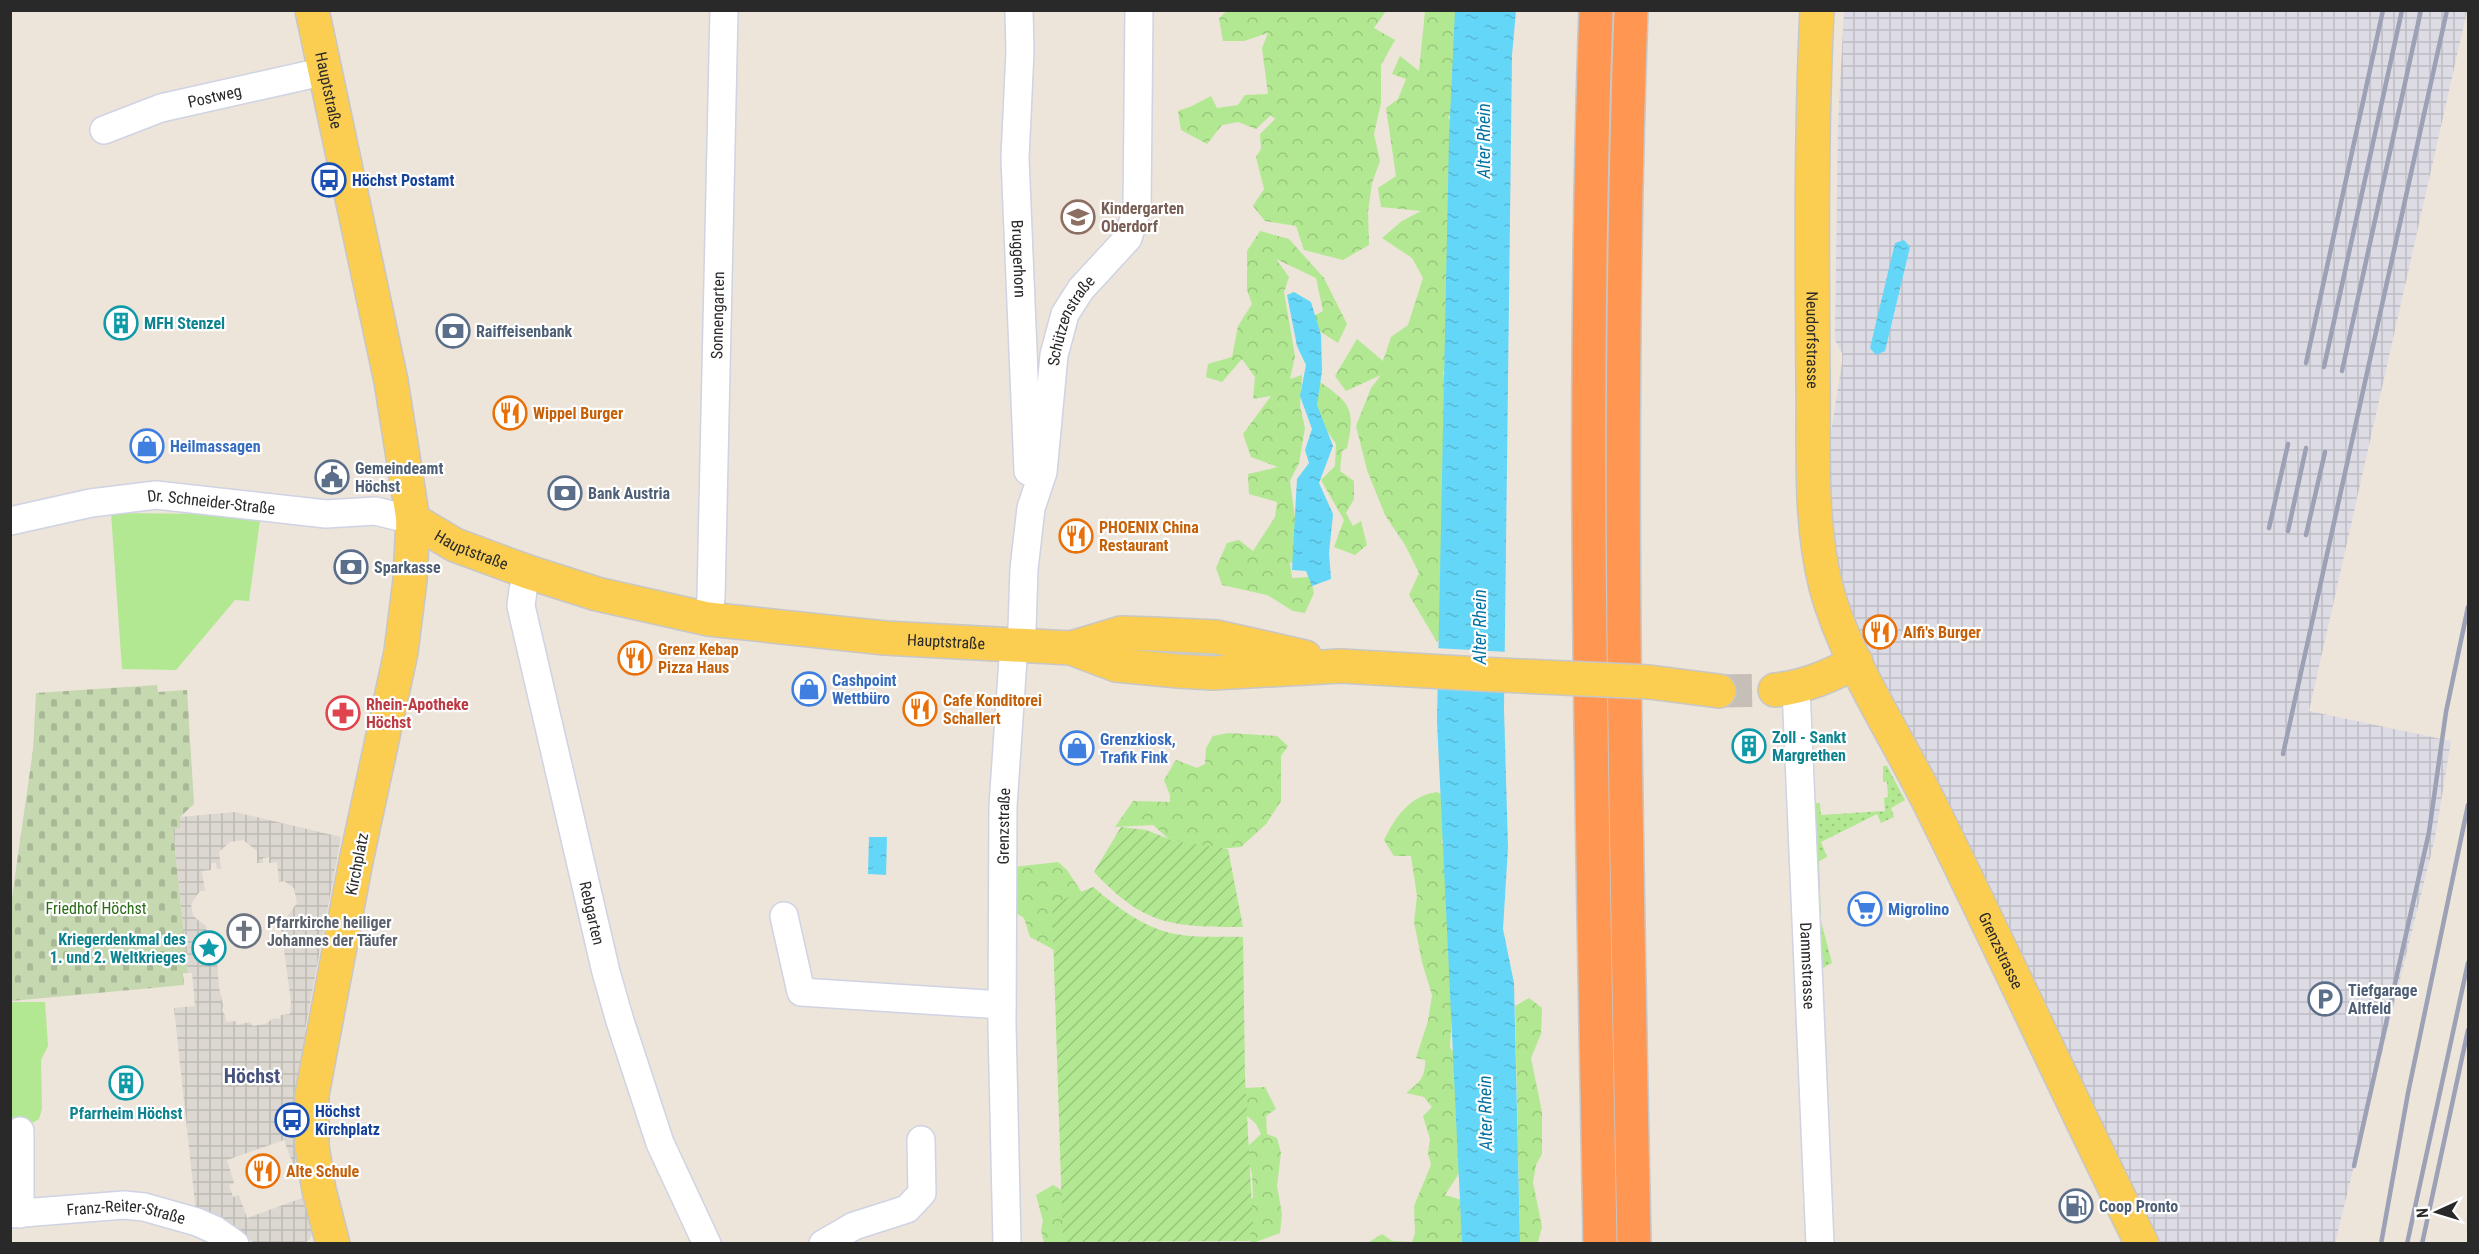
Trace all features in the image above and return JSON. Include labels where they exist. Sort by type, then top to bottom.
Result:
[{"type":"highway","points":[[1596,10],[1590,217],[1589,536],[1600,1244]]},
{"type":"highway","points":[[1631,10],[1624,237],[1622,517],[1634,1244]]},
{"type":"main road","name":"Hauptstraße","points":[[312,10],[391,381],[413,520],[455,545],[528,572],[597,594],[708,619],[885,638],[1045,647]]},
{"type":"main road","name":"Neudorfstrasse","points":[[1817,10],[1811,221],[1814,495],[1816,528],[1826,586],[1836,619],[1856,662]]},
{"type":"main road","name":"Kirchplatz","points":[[332,1243],[319,1190],[312,1146],[312,1095],[356,861],[402,652],[410,580],[413,520]]},
{"type":"main road","points":[[1045,647],[1121,633],[1217,637],[1345,666],[1649,682],[1719,691]]},
{"type":"main road","points":[[1785,689],[1828,676],[1856,662]]},
{"type":"main road","name":"Grenzstrasse","points":[[1856,662],[1930,802],[2142,1244]]},
{"type":"street","name":"Sonnengarten","points":[[708,619],[713,540],[724,10]]},
{"type":"street","name":"Bruggerhorn","points":[[1019,10],[1020,51],[1015,158],[1031,508]]},
{"type":"street","name":"Schützenstraße","points":[[1045,647],[1022,629],[1024,569],[1031,508],[1043,472],[1054,355],[1065,314],[1081,289],[1128,238],[1137,209],[1138,10]]},
{"type":"street","name":"Postweg","points":[[104,130],[161,108],[326,70]]},
{"type":"street","name":"Dr. Schneider-Straße","points":[[10,521],[91,503],[156,495],[326,514],[375,512],[413,520]]},
{"type":"street","name":"Rebgarten","points":[[528,572],[521,606],[606,972],[660,1143],[707,1244]]},
{"type":"street","name":"Grenzstraße","points":[[1007,1244],[1002,1005],[1003,806],[1012,669],[1045,647]]},
{"type":"street","name":"Dammstrasse","points":[[1785,689],[1820,1244]]},
{"type":"street","points":[[784,916],[801,992],[1002,1005]]},
{"type":"street","points":[[15,1214],[20,1131]]},
{"type":"street","points":[[823,1244],[854,1226],[907,1209],[922,1193],[921,1140]]},
{"type":"street","name":"Franz-Reiter-Straße","points":[[15,1214],[124,1205],[144,1207],[197,1222],[215,1230],[234,1244]]},
{"type":"shaded area","points":[[1844,11],[2467,11],[2309,711],[2451,741],[2435,838],[2335,1243],[2142,1243],[1930,802],[1816,528],[1842,362],[1842,353],[1835,340],[1838,125]]},
{"type":"shaded area","points":[[235,812],[341,837],[305,1030],[316,1066],[316,1227],[309,1240],[304,1243],[255,1243],[237,1233],[197,1222],[174,1008],[195,1006],[192,973],[188,973],[173,829],[180,828],[180,817]],"holes":[[[243,840],[257,851],[257,863],[263,863],[263,858],[269,857],[269,863],[277,862],[279,882],[284,881],[294,888],[297,903],[287,917],[288,926],[281,927],[291,1002],[290,1014],[281,1015],[280,1019],[274,1018],[265,1024],[253,1026],[250,1022],[237,1025],[236,1021],[226,1022],[222,1011],[215,935],[207,936],[206,926],[193,916],[191,904],[200,891],[205,891],[202,871],[211,870],[211,863],[216,863],[217,869],[221,869],[219,852],[230,842]],[[284,1140],[305,1197],[247,1218],[239,1195],[233,1197],[229,1185],[234,1183],[227,1160]]]},
{"type":"green space","points":[[1228,10],[1386,11],[1374,28],[1395,40],[1381,65],[1381,103],[1374,134],[1380,161],[1372,183],[1368,212],[1369,245],[1343,260],[1304,250],[1296,226],[1265,221],[1253,206],[1264,189],[1256,157],[1261,149],[1260,134],[1275,119],[1271,115],[1256,129],[1238,122],[1222,125],[1207,144],[1181,130],[1178,111],[1211,96],[1217,108],[1238,105],[1245,95],[1268,94],[1262,48],[1268,33],[1244,41],[1223,41],[1219,18]]},
{"type":"green space","points":[[1425,11],[1469,11],[1475,97],[1448,117],[1463,139],[1469,351],[1443,372],[1449,397],[1464,615],[1437,642],[1409,595],[1419,573],[1405,545],[1385,515],[1367,470],[1356,426],[1371,388],[1381,375],[1346,391],[1335,376],[1357,339],[1383,361],[1391,337],[1408,325],[1423,278],[1412,258],[1382,238],[1402,221],[1421,211],[1381,207],[1378,188],[1396,176],[1386,108],[1398,99],[1406,79],[1392,74],[1400,56],[1419,71]]},
{"type":"green space","points":[[1260,231],[1289,239],[1324,278],[1347,324],[1338,343],[1304,321],[1323,311],[1316,278],[1276,259],[1289,277],[1284,292],[1295,356],[1290,379],[1302,375],[1300,406],[1305,428],[1299,463],[1290,481],[1297,533],[1310,559],[1290,563],[1292,578],[1310,577],[1314,593],[1305,613],[1293,611],[1267,595],[1222,585],[1216,568],[1227,543],[1239,540],[1253,551],[1275,517],[1277,502],[1249,494],[1248,474],[1278,467],[1251,457],[1243,434],[1271,396],[1253,399],[1255,377],[1242,359],[1222,382],[1206,377],[1208,364],[1232,357],[1238,326],[1252,304],[1247,290],[1247,251]]},
{"type":"green space","points":[[1317,380],[1343,401],[1350,415],[1350,434],[1347,448],[1342,451],[1340,471],[1354,481],[1354,499],[1346,513],[1353,526],[1361,521],[1367,545],[1355,555],[1334,547],[1344,520],[1321,480],[1335,466],[1336,444],[1324,426],[1310,390]]},
{"type":"green space","points":[[111,513],[215,514],[260,520],[249,601],[235,600],[176,670],[122,669]]},
{"type":"green space","name":"Friedhof Höchst","points":[[157,685],[158,692],[187,690],[194,804],[180,817],[180,829],[173,829],[188,973],[183,973],[184,985],[11,1001],[11,904],[33,750],[36,693]]},
{"type":"green space","points":[[1228,733],[1277,736],[1288,746],[1281,756],[1281,801],[1266,824],[1241,847],[1215,849],[1170,840],[1153,825],[1115,827],[1133,801],[1170,802],[1170,795],[1164,780],[1176,760],[1197,768],[1205,764],[1206,748],[1213,736]]},
{"type":"green space","points":[[1883,766],[1887,766],[1905,800],[1891,808],[1894,817],[1881,823],[1877,814],[1821,842],[1827,857],[1819,861],[1821,921],[1832,963],[1823,968],[1814,923],[1811,803],[1820,803],[1821,815],[1885,811],[1884,798],[1888,797],[1887,782],[1883,782]]},
{"type":"green space","points":[[1437,792],[1449,799],[1447,824],[1442,842],[1460,879],[1450,1048],[1462,1060],[1467,1161],[1445,1195],[1462,1200],[1467,1243],[1366,1244],[1382,1234],[1392,1241],[1412,1242],[1415,1233],[1414,1206],[1431,1165],[1428,1153],[1430,1139],[1423,1116],[1432,1107],[1424,1097],[1406,1093],[1418,1083],[1423,1075],[1425,1060],[1416,1058],[1428,1021],[1432,995],[1422,962],[1414,922],[1417,896],[1411,856],[1394,856],[1384,840],[1405,808],[1427,794]]},
{"type":"green space","points":[[1121,827],[1146,830],[1174,841],[1228,849],[1243,927],[1197,926],[1161,920],[1145,913],[1112,890],[1094,872]]},
{"type":"green space","points":[[1058,862],[1067,870],[1086,899],[1058,952],[1030,937],[1024,918],[1010,909],[1005,868]]},
{"type":"green space","points":[[1093,887],[1134,918],[1169,933],[1205,937],[1243,937],[1245,1077],[1253,1227],[1248,1241],[1063,1242],[1052,904]]},
{"type":"green space","points":[[1529,998],[1542,1008],[1541,1034],[1531,1058],[1542,1112],[1542,1154],[1536,1165],[1533,1182],[1542,1227],[1538,1242],[1520,1243],[1515,1006]]},
{"type":"green space","points":[[10,1002],[45,1002],[48,1046],[41,1060],[42,1109],[39,1119],[32,1123],[17,1124],[16,1117],[11,1118]]},
{"type":"green space","points":[[1265,1087],[1276,1109],[1266,1116],[1267,1134],[1277,1138],[1281,1153],[1277,1186],[1282,1214],[1280,1233],[1253,1243],[1233,1231],[1237,1203],[1253,1198],[1252,1174],[1245,1149],[1261,1134],[1256,1124],[1242,1111],[1245,1088]]},
{"type":"green space","points":[[1053,1185],[1074,1197],[1071,1243],[1044,1243],[1041,1230],[1043,1221],[1036,1195]]},
{"type":"water","name":"Alter Rhein","points":[[1455,11],[1516,11],[1512,55],[1504,709],[1508,847],[1503,929],[1514,983],[1520,1243],[1462,1243],[1437,721],[1449,138]]},
{"type":"water","points":[[1904,240],[1910,247],[1885,351],[1876,355],[1870,348],[1895,243]]},
{"type":"water","points":[[1294,292],[1311,302],[1321,335],[1322,371],[1317,405],[1333,446],[1319,483],[1333,514],[1329,553],[1331,579],[1312,586],[1306,571],[1292,570],[1297,479],[1309,463],[1305,450],[1312,429],[1300,396],[1306,365],[1297,346],[1287,295]]},
{"type":"water","points":[[869,837],[887,837],[886,875],[868,874]]},
{"type":"pier","points":[[1435,648],[1508,652],[1507,684],[1435,680]]},
{"type":"tunnel","points":[[1719,691],[1775,690]]},
{"type":"railway","points":[[2306,363],[2383,10]]},
{"type":"railway","points":[[2324,367],[2402,10]]},
{"type":"railway","points":[[2342,371],[2421,10]]},
{"type":"railway","points":[[2283,754],[2447,10]]},
{"type":"railway","points":[[2269,528],[2288,444]]},
{"type":"railway","points":[[2288,531],[2306,448]]},
{"type":"railway","points":[[2306,535],[2325,452]]},
{"type":"railway","points":[[2354,1166],[2429,832],[2446,712],[2468,607]]},
{"type":"railway","points":[[2381,1244],[2408,1093],[2468,805]]},
{"type":"railway","points":[[2407,1244],[2468,963]]},
{"type":"railway","points":[[2422,1244],[2468,1030]]},
{"type":"place","name":"Höchst Postamt","points":[[329,180]]},
{"type":"place","name":"Kindergarten Oberdorf","points":[[1078,217]]},
{"type":"place","name":"MFH Stenzel","points":[[121,323]]},
{"type":"place","name":"Raiffeisenbank","points":[[453,331]]},
{"type":"place","name":"Wippel Burger","points":[[510,413]]},
{"type":"place","name":"Heilmassagen","points":[[147,446]]},
{"type":"place","name":"Gemeindeamt Höchst","points":[[332,477]]},
{"type":"place","name":"Bank Austria","points":[[565,493]]},
{"type":"place","name":"PHOENIX China Restaurant","points":[[1076,536]]},
{"type":"place","name":"Sparkasse","points":[[351,567]]},
{"type":"place","name":"Alfi's Burger","points":[[1880,632]]},
{"type":"place","name":"Grenz Kebap Pizza Haus","points":[[635,658]]},
{"type":"place","name":"Cashpoint Wettbüro","points":[[809,689]]},
{"type":"place","name":"Cafe Konditorei Schallert","points":[[920,709]]},
{"type":"place","name":"Rhein-Apotheke Höchst","points":[[343,713]]},
{"type":"place","name":"Zoll - Sankt Margrethen","points":[[1749,746]]},
{"type":"place","name":"Grenzkiosk, Trafik Fink","points":[[1077,748]]},
{"type":"place","name":"Migrolino","points":[[1865,909]]},
{"type":"place","name":"Pfarrkirche heiliger Johannes der Täufer","points":[[244,931]]},
{"type":"place","name":"Kriegerdenkmal des 1. und 2. Weltkrieges","points":[[209,948]]},
{"type":"place","name":"Tiefgarage Altfeld","points":[[2325,999]]},
{"type":"place","name":"Pfarrheim Höchst","points":[[126,1083]]},
{"type":"place","name":"Höchst Kirchplatz","points":[[292,1120]]},
{"type":"place","name":"Alte Schule","points":[[263,1171]]},
{"type":"place","name":"Coop Pronto","points":[[2076,1206]]},
{"type":"district","name":"Höchst","points":[[252,1076]]}]
